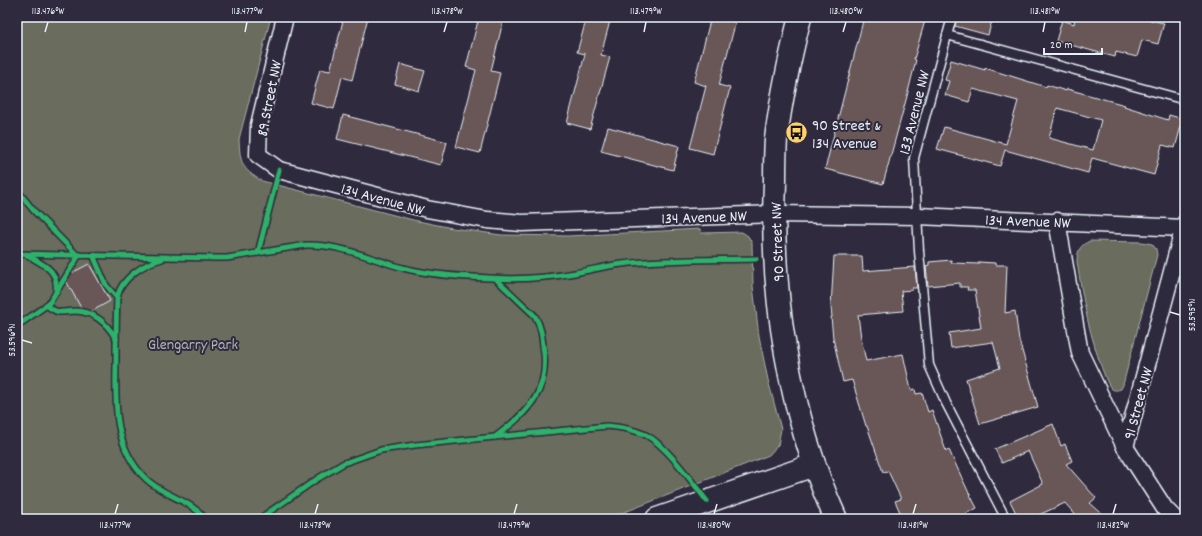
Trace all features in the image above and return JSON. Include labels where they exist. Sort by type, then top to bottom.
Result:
[{"type":"street","name":"89 Street NW","points":[[279,170],[258,155],[259,125],[285,17]]},
{"type":"street","name":"90 Street NW","points":[[800,17],[787,73],[776,140],[773,214],[775,267],[786,353],[806,440],[814,465],[836,519]]},
{"type":"street","name":"134 Avenue NW","points":[[279,170],[427,209],[455,215],[522,223],[773,214],[918,216],[1184,226]]},
{"type":"street","name":"91 Street NW","points":[[1057,222],[1080,353],[1125,447]]},
{"type":"street","name":"91 Street NW","points":[[1125,447],[1184,226]]},
{"type":"street","points":[[1125,447],[1165,509],[1174,519]]},
{"type":"street","points":[[657,519],[814,465]]},
{"type":"lane","name":"133 Avenue NW","points":[[952,17],[914,158],[919,251],[929,365],[946,403],[1006,519]]},
{"type":"lane","points":[[947,35],[1185,100]]},
{"type":"green space","name":"Glengarry Park","points":[[17,17],[271,17],[239,139],[240,154],[243,164],[250,173],[262,181],[413,220],[452,228],[501,235],[568,236],[700,229],[701,233],[742,232],[748,236],[752,243],[753,286],[759,336],[768,380],[781,429],[778,445],[769,455],[605,519],[17,519]]},
{"type":"green space","points":[[1090,241],[1142,242],[1152,244],[1156,249],[1157,255],[1123,385],[1121,389],[1118,390],[1112,389],[1105,378],[1091,332],[1083,297],[1077,258],[1081,247]]},
{"type":"building","points":[[344,17],[368,17],[352,80],[342,77],[334,109],[311,103],[320,69],[330,71]]},
{"type":"building","points":[[479,17],[504,17],[491,71],[500,73],[480,153],[456,147],[476,70],[466,67]]},
{"type":"building","points":[[587,17],[611,17],[601,55],[610,57],[590,129],[567,123],[585,54],[577,52]]},
{"type":"building","points":[[711,17],[737,17],[719,85],[730,88],[713,154],[690,148],[706,86],[694,82]]},
{"type":"building","points":[[864,17],[926,17],[914,59],[916,60],[906,100],[883,184],[825,169]]},
{"type":"building","points":[[957,17],[993,17],[988,35],[955,26]]},
{"type":"building","points":[[1075,17],[1151,17],[1150,20],[1164,23],[1158,44],[1142,40],[1137,57],[1116,52],[1115,57],[1056,41],[1062,20],[1074,24]]},
{"type":"building","points":[[951,60],[985,70],[985,68],[1046,87],[1047,85],[1066,91],[1067,89],[1125,105],[1124,106],[1168,120],[1169,115],[1183,119],[1175,148],[1162,145],[1154,175],[1092,158],[1088,173],[1005,150],[1000,166],[937,149],[944,127],[1006,144],[1018,101],[973,89],[969,102],[945,95],[949,81],[945,80]],"holes":[[[1057,108],[1101,120],[1093,150],[1049,138]]]},
{"type":"building","points":[[400,64],[425,71],[419,91],[395,84]]},
{"type":"building","points":[[343,115],[447,142],[441,165],[337,139]]},
{"type":"building","points":[[608,127],[679,146],[673,170],[601,151]]},
{"type":"building","points":[[834,256],[862,256],[863,271],[915,267],[917,288],[901,291],[903,311],[858,315],[866,361],[903,354],[911,390],[915,389],[916,394],[922,393],[928,412],[932,410],[946,451],[949,450],[977,508],[955,519],[903,519],[895,501],[901,499],[888,471],[883,472],[866,426],[852,380],[843,382],[833,338],[831,317]]},
{"type":"building","points":[[951,260],[952,263],[979,264],[979,262],[995,263],[995,265],[1007,265],[1005,313],[1015,311],[1019,340],[1038,407],[980,424],[966,379],[1000,368],[993,342],[951,348],[949,333],[981,328],[975,290],[967,290],[968,287],[960,287],[960,283],[928,286],[926,266],[929,265],[929,262]]},
{"type":"building","points":[[89,264],[110,301],[85,315],[64,277]]},
{"type":"building","points":[[1053,424],[1061,446],[1065,444],[1072,461],[1066,464],[1096,498],[1090,503],[1108,519],[1079,519],[1065,503],[1030,519],[1019,519],[1010,501],[1043,484],[1028,451],[1002,463],[995,449]]},
{"type":"cycle path","points":[[258,253],[279,170]]},
{"type":"cycle path","points":[[17,190],[34,211],[77,255]]},
{"type":"cycle path","points":[[17,254],[227,258],[306,245],[319,245],[343,249],[403,268],[435,274],[511,279],[554,276],[639,262],[756,259]]},
{"type":"cycle path","points":[[27,255],[44,265],[53,273],[56,292]]},
{"type":"cycle path","points":[[17,326],[50,302],[79,255]]},
{"type":"cycle path","points":[[93,255],[106,285],[117,298],[116,396],[122,440],[135,467],[146,479],[161,490],[185,502],[206,519]]},
{"type":"cycle path","points":[[117,298],[119,291],[128,278],[140,268],[162,259]]},
{"type":"cycle path","points":[[495,437],[518,419],[534,399],[544,376],[545,362],[541,331],[535,316],[496,279]]},
{"type":"cycle path","points":[[46,305],[58,312],[76,311],[95,316],[109,328],[116,339]]},
{"type":"cycle path","points":[[259,519],[317,479],[344,463],[381,450],[415,445],[607,426],[636,431],[654,440],[679,465],[707,501]]},
{"type":"place","name":"90 Street & 134 Avenue","points":[[797,133]]}]
